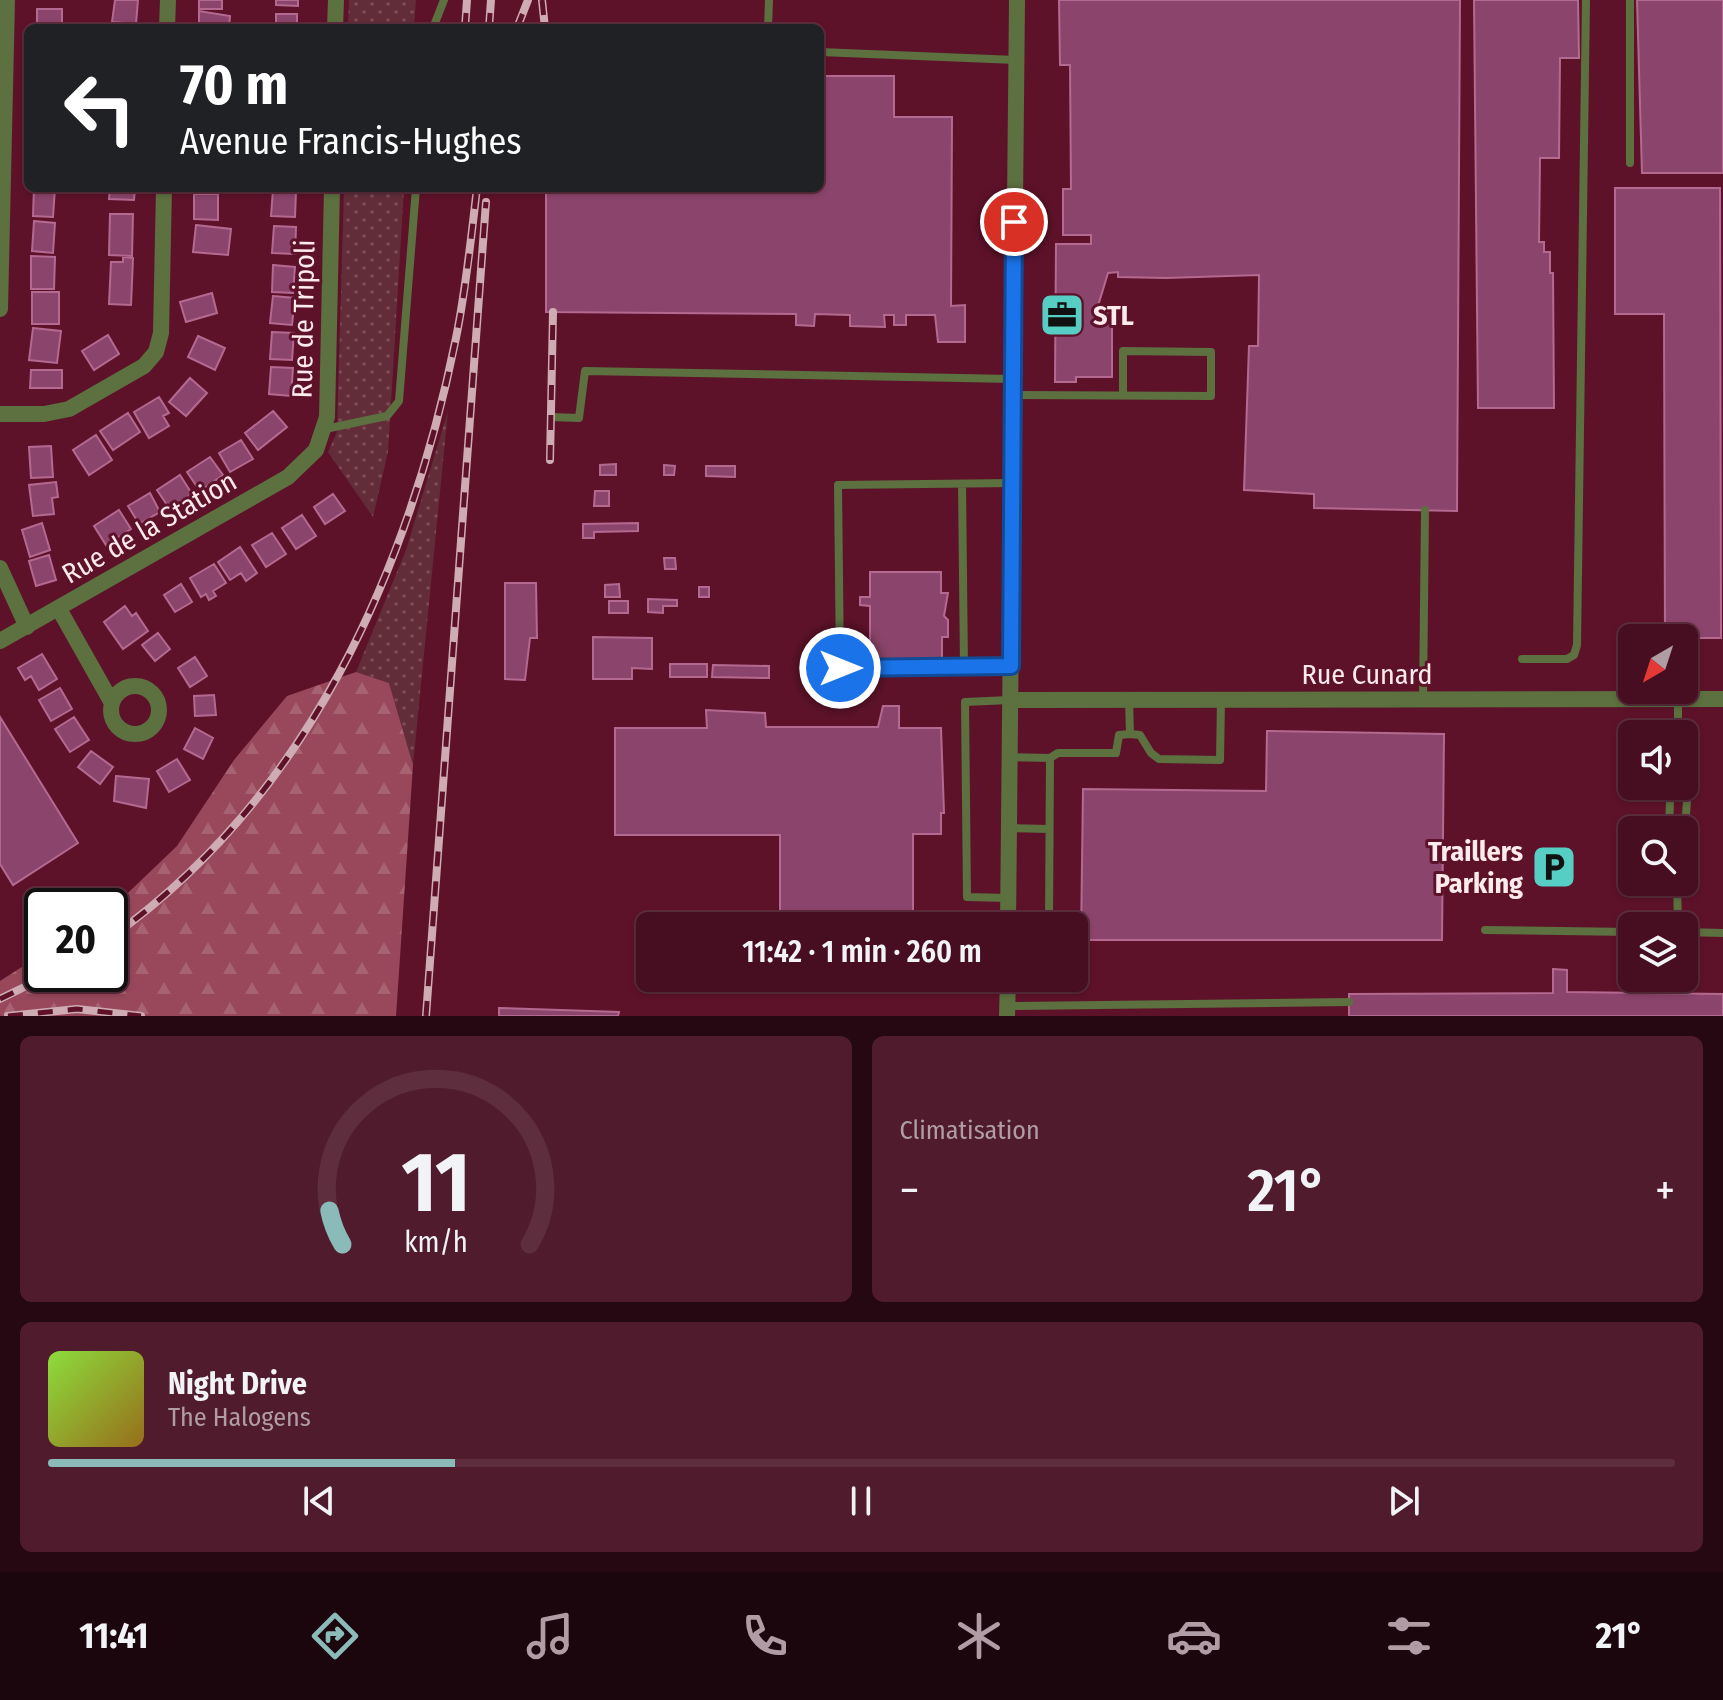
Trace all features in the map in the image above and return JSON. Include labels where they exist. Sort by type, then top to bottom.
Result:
[{"type":"street","points":[[0,309],[7,0]]},
{"type":"street","points":[[167,24],[168,0]]},
{"type":"street","points":[[335,24],[336,0]]},
{"type":"street","points":[[1008,912],[1017,0]]},
{"type":"street","points":[[0,414],[44,414],[69,409],[144,366],[156,352],[161,333],[164,192]]},
{"type":"street","name":"Rue de Tripoli","points":[[316,450],[325,429],[332,192]]},
{"type":"street","name":"Rue de la Station","points":[[0,641],[288,477],[316,450]]},
{"type":"street","points":[[0,568],[27,627]]},
{"type":"street","points":[[59,609],[112,703]]},
{"type":"street","name":"Rue Cunard","points":[[1011,700],[1618,699]]},
{"type":"street","name":"Rue Cunard","points":[[1698,699],[1723,699]]},
{"type":"lane","points":[[435,24],[444,0]]},
{"type":"lane","points":[[768,24],[769,0]]},
{"type":"lane","points":[[1522,659],[1567,659],[1574,655],[1577,645],[1586,0]]},
{"type":"lane","points":[[1630,0],[1630,163]]},
{"type":"lane","points":[[824,52],[1016,60]]},
{"type":"lane","points":[[325,429],[387,416],[399,401],[416,192]]},
{"type":"lane","points":[[551,417],[579,418],[585,371],[1013,387],[1123,395],[1211,396],[1211,352],[1123,351],[1123,395]]},
{"type":"lane","points":[[1011,666],[840,668],[838,485],[1012,483]]},
{"type":"lane","points":[[962,484],[964,667]]},
{"type":"lane","points":[[1423,700],[1425,510]]},
{"type":"lane","points":[[1008,898],[967,897],[965,702],[1011,700]]},
{"type":"lane","points":[[1129,700],[1130,734]]},
{"type":"lane","points":[[1010,757],[1050,758],[1058,753],[1116,753],[1119,735],[1130,734],[1140,735],[1151,753],[1159,759],[1220,760],[1221,700]]},
{"type":"lane","points":[[1049,912],[1050,758]]},
{"type":"lane","points":[[1009,828],[1049,829]]},
{"type":"lane","points":[[1485,930],[1618,932]]},
{"type":"lane","points":[[1698,932],[1723,933]]},
{"type":"lane","points":[[1007,1011],[1349,1002]]},
{"type":"shaded area","points":[[349,0],[416,0],[414,24],[348,24]]},
{"type":"shaded area","points":[[344,192],[404,192],[388,452],[373,517],[328,452],[337,432]]},
{"type":"shaded area","points":[[448,411],[413,765],[389,683],[356,672],[406,550]]},
{"type":"green space","points":[[356,672],[389,683],[413,765],[396,1016],[0,1016],[0,981],[24,966],[24,992],[128,992],[128,893],[177,846],[234,760],[287,696]]},
{"type":"building","points":[[115,0],[138,0],[136,24],[112,22]]},
{"type":"building","points":[[199,0],[222,0],[222,9],[199,9]]},
{"type":"building","points":[[276,0],[298,0],[298,6],[276,5]]},
{"type":"building","points":[[1059,0],[1460,0],[1457,511],[1314,508],[1314,494],[1244,490],[1249,346],[1258,346],[1259,275],[1166,278],[1118,277],[1118,272],[1108,273],[1098,306],[1112,311],[1112,377],[1076,377],[1076,382],[1055,382],[1056,244],[1091,244],[1091,235],[1063,235],[1063,189],[1071,189],[1070,65],[1060,65]]},
{"type":"building","points":[[1474,0],[1578,0],[1579,58],[1560,58],[1559,158],[1540,158],[1539,242],[1544,242],[1544,252],[1550,252],[1550,273],[1553,273],[1554,408],[1478,408]]},
{"type":"building","points":[[1637,0],[1723,0],[1723,173],[1642,173]]},
{"type":"building","points":[[37,9],[62,9],[62,24],[37,24]]},
{"type":"building","points":[[199,11],[230,16],[229,24],[199,24]]},
{"type":"building","points":[[276,14],[297,14],[297,24],[276,24]]},
{"type":"building","points":[[824,76],[894,76],[894,117],[952,117],[951,306],[965,305],[965,342],[938,342],[935,315],[906,315],[906,325],[894,325],[894,315],[884,315],[885,327],[850,326],[850,315],[815,314],[814,326],[796,325],[796,314],[546,312],[546,192],[824,192]]},
{"type":"building","points":[[1615,188],[1720,188],[1721,638],[1698,638],[1698,624],[1665,624],[1664,314],[1615,314]]},
{"type":"building","points":[[34,192],[55,192],[53,217],[33,216]]},
{"type":"building","points":[[110,192],[135,192],[134,200],[109,199]]},
{"type":"building","points":[[273,192],[296,192],[295,217],[271,216]]},
{"type":"building","points":[[194,194],[218,194],[218,220],[194,219]]},
{"type":"building","points":[[110,214],[133,214],[132,256],[109,255]]},
{"type":"building","points":[[34,221],[55,223],[53,253],[32,251]]},
{"type":"building","points":[[196,225],[231,229],[228,255],[193,252]]},
{"type":"building","points":[[274,226],[296,227],[295,254],[272,253]]},
{"type":"building","points":[[31,256],[55,257],[54,289],[31,289]]},
{"type":"building","points":[[123,257],[133,258],[131,305],[109,304],[111,262],[123,262]]},
{"type":"building","points":[[273,265],[295,267],[293,293],[272,292]]},
{"type":"building","points":[[32,292],[59,292],[59,324],[32,324]]},
{"type":"building","points":[[212,293],[217,313],[186,322],[180,302]]},
{"type":"building","points":[[273,296],[295,298],[292,325],[270,323]]},
{"type":"building","points":[[33,328],[61,331],[57,363],[29,360]]},
{"type":"building","points":[[272,332],[294,333],[292,360],[270,359]]},
{"type":"building","points":[[108,335],[119,354],[94,370],[82,351]]},
{"type":"building","points":[[198,336],[225,348],[215,370],[188,357]]},
{"type":"building","points":[[271,367],[293,368],[291,396],[269,394]]},
{"type":"building","points":[[31,370],[62,370],[62,388],[30,388]]},
{"type":"building","points":[[190,378],[207,393],[186,416],[169,402]]},
{"type":"building","points":[[159,397],[169,413],[163,416],[169,426],[149,438],[134,412]]},
{"type":"building","points":[[273,411],[287,427],[258,450],[245,433]]},
{"type":"building","points":[[128,413],[140,432],[113,450],[100,431]]},
{"type":"building","points":[[96,435],[112,460],[89,475],[73,450]]},
{"type":"building","points":[[241,440],[253,459],[230,472],[219,453]]},
{"type":"building","points":[[51,446],[53,477],[31,478],[29,447]]},
{"type":"building","points":[[210,457],[223,475],[200,491],[187,472]]},
{"type":"building","points":[[616,464],[616,475],[600,475],[600,465]]},
{"type":"building","points":[[664,465],[675,466],[674,475],[664,475]]},
{"type":"building","points":[[706,466],[735,466],[735,477],[706,476]]},
{"type":"building","points":[[180,475],[192,494],[169,508],[157,490]]},
{"type":"building","points":[[56,482],[58,497],[52,498],[54,514],[33,516],[29,485]]},
{"type":"building","points":[[595,491],[609,491],[609,506],[594,506]]},
{"type":"building","points":[[150,493],[160,512],[139,524],[128,506]]},
{"type":"building","points":[[333,494],[345,511],[325,524],[314,507]]},
{"type":"building","points":[[119,510],[131,529],[106,545],[94,526]]},
{"type":"building","points":[[302,515],[316,536],[296,549],[282,528]]},
{"type":"building","points":[[42,523],[50,550],[30,557],[22,530]]},
{"type":"building","points":[[638,523],[638,531],[594,532],[594,538],[583,538],[583,524]]},
{"type":"building","points":[[272,533],[286,554],[266,567],[252,545]]},
{"type":"building","points":[[240,547],[257,573],[246,581],[241,573],[230,580],[218,562]]},
{"type":"building","points":[[49,555],[56,580],[36,586],[29,561]]},
{"type":"building","points":[[664,558],[675,558],[676,569],[665,569]]},
{"type":"building","points":[[214,564],[226,583],[213,591],[216,596],[209,600],[206,594],[201,597],[190,578]]},
{"type":"building","points":[[870,572],[941,572],[941,593],[948,593],[944,616],[948,620],[948,637],[942,637],[942,660],[870,659],[870,606],[860,605],[860,597],[870,597]]},
{"type":"building","points":[[505,583],[536,583],[537,638],[530,638],[525,680],[505,679]]},
{"type":"building","points":[[181,584],[192,602],[175,612],[164,595]]},
{"type":"building","points":[[619,584],[620,597],[605,597],[605,585]]},
{"type":"building","points":[[699,587],[709,587],[709,597],[699,597]]},
{"type":"building","points":[[648,599],[677,600],[677,606],[663,606],[663,613],[648,612]]},
{"type":"building","points":[[609,601],[628,601],[628,613],[609,613]]},
{"type":"building","points":[[125,606],[132,616],[136,613],[148,631],[123,649],[104,622]]},
{"type":"building","points":[[158,633],[170,649],[155,661],[142,645]]},
{"type":"building","points":[[593,637],[652,638],[652,669],[632,668],[632,679],[593,679]]},
{"type":"building","points":[[42,654],[57,679],[39,690],[31,676],[25,680],[18,668]]},
{"type":"building","points":[[195,657],[207,676],[190,687],[178,668]]},
{"type":"building","points":[[670,664],[707,664],[707,677],[670,677]]},
{"type":"building","points":[[713,665],[769,666],[769,678],[712,677]]},
{"type":"building","points":[[60,688],[72,709],[51,721],[39,700]]},
{"type":"building","points":[[214,695],[216,715],[195,716],[194,696]]},
{"type":"building","points":[[883,706],[899,706],[899,728],[941,728],[944,813],[941,813],[941,834],[913,834],[913,912],[780,912],[780,835],[615,835],[615,728],[707,728],[706,710],[765,713],[766,727],[878,727]]},
{"type":"building","points":[[0,717],[78,843],[13,885],[0,864]]},
{"type":"building","points":[[74,717],[89,740],[70,752],[55,729]]},
{"type":"building","points":[[195,728],[213,738],[203,759],[184,749]]},
{"type":"building","points":[[1267,731],[1444,734],[1442,940],[1088,940],[1088,912],[1081,912],[1083,789],[1266,791]]},
{"type":"building","points":[[91,751],[113,767],[100,784],[78,767]]},
{"type":"building","points":[[177,759],[190,780],[169,792],[157,771]]},
{"type":"building","points":[[116,776],[149,779],[146,808],[114,801]]},
{"type":"building","points":[[1553,969],[1567,970],[1567,992],[1723,994],[1723,1016],[1349,1016],[1349,994],[1553,993]]},
{"type":"building","points":[[499,1008],[619,1012],[618,1016],[499,1016]]},
{"type":"railway","points":[[465,24],[467,0]]},
{"type":"railway","points":[[489,24],[491,0]]},
{"type":"railway","points":[[519,24],[528,0]]},
{"type":"railway","points":[[542,0],[545,24]]},
{"type":"railway","points":[[128,924],[180,882],[241,818],[294,748],[340,672],[378,593],[410,510],[436,425],[460,320],[477,192]]},
{"type":"railway","points":[[426,1016],[486,202]]},
{"type":"railway","points":[[550,460],[553,312]]},
{"type":"railway","points":[[0,999],[24,987]]},
{"type":"railway","points":[[8,1016],[77,1009],[141,1016]]},
{"type":"place","name":"STL","points":[[1062,315]]},
{"type":"place","name":"Traillers Parking","points":[[1554,867]]},
{"type":"route","points":[[840,668],[1011,666],[1014,222]]}]
